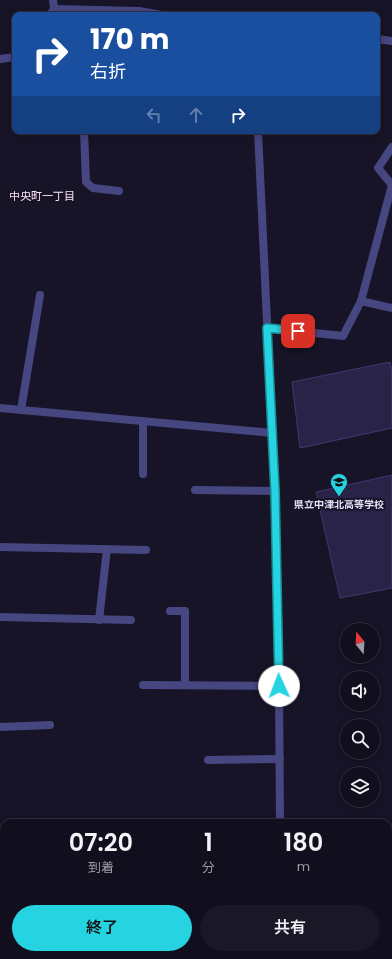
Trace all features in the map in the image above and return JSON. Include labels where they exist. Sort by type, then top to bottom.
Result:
[{"type":"street","points":[[52,8],[79,12],[139,12]]},
{"type":"street","points":[[380,40],[392,41]]},
{"type":"street","points":[[0,59],[12,57]]},
{"type":"street","points":[[84,134],[86,182],[93,188],[119,191]]},
{"type":"street","points":[[258,134],[275,491],[280,819]]},
{"type":"street","points":[[267,328],[344,336],[361,301],[392,185],[378,168],[392,147]]},
{"type":"street","points":[[21,410],[40,295]]},
{"type":"street","points":[[361,301],[392,308]]},
{"type":"street","points":[[0,408],[272,433]]},
{"type":"street","points":[[143,421],[143,474]]},
{"type":"street","points":[[195,490],[275,491]]},
{"type":"street","points":[[0,547],[146,550]]},
{"type":"street","points":[[99,620],[107,549]]},
{"type":"street","points":[[170,610],[185,611],[185,685]]},
{"type":"street","points":[[0,617],[131,620]]},
{"type":"street","points":[[143,685],[279,686]]},
{"type":"street","points":[[0,727],[50,725]]},
{"type":"street","points":[[208,760],[280,759]]},
{"type":"building","points":[[390,362],[392,371],[392,428],[300,448],[292,382]]},
{"type":"building","points":[[392,475],[392,588],[340,598],[316,492]]},
{"type":"place","name":"県立中津北高等学校","points":[[339,497]]},
{"type":"district","name":"中央町一丁目","points":[[42,196]]},
{"type":"route","points":[[279,686],[275,491],[267,328],[298,331]]}]
